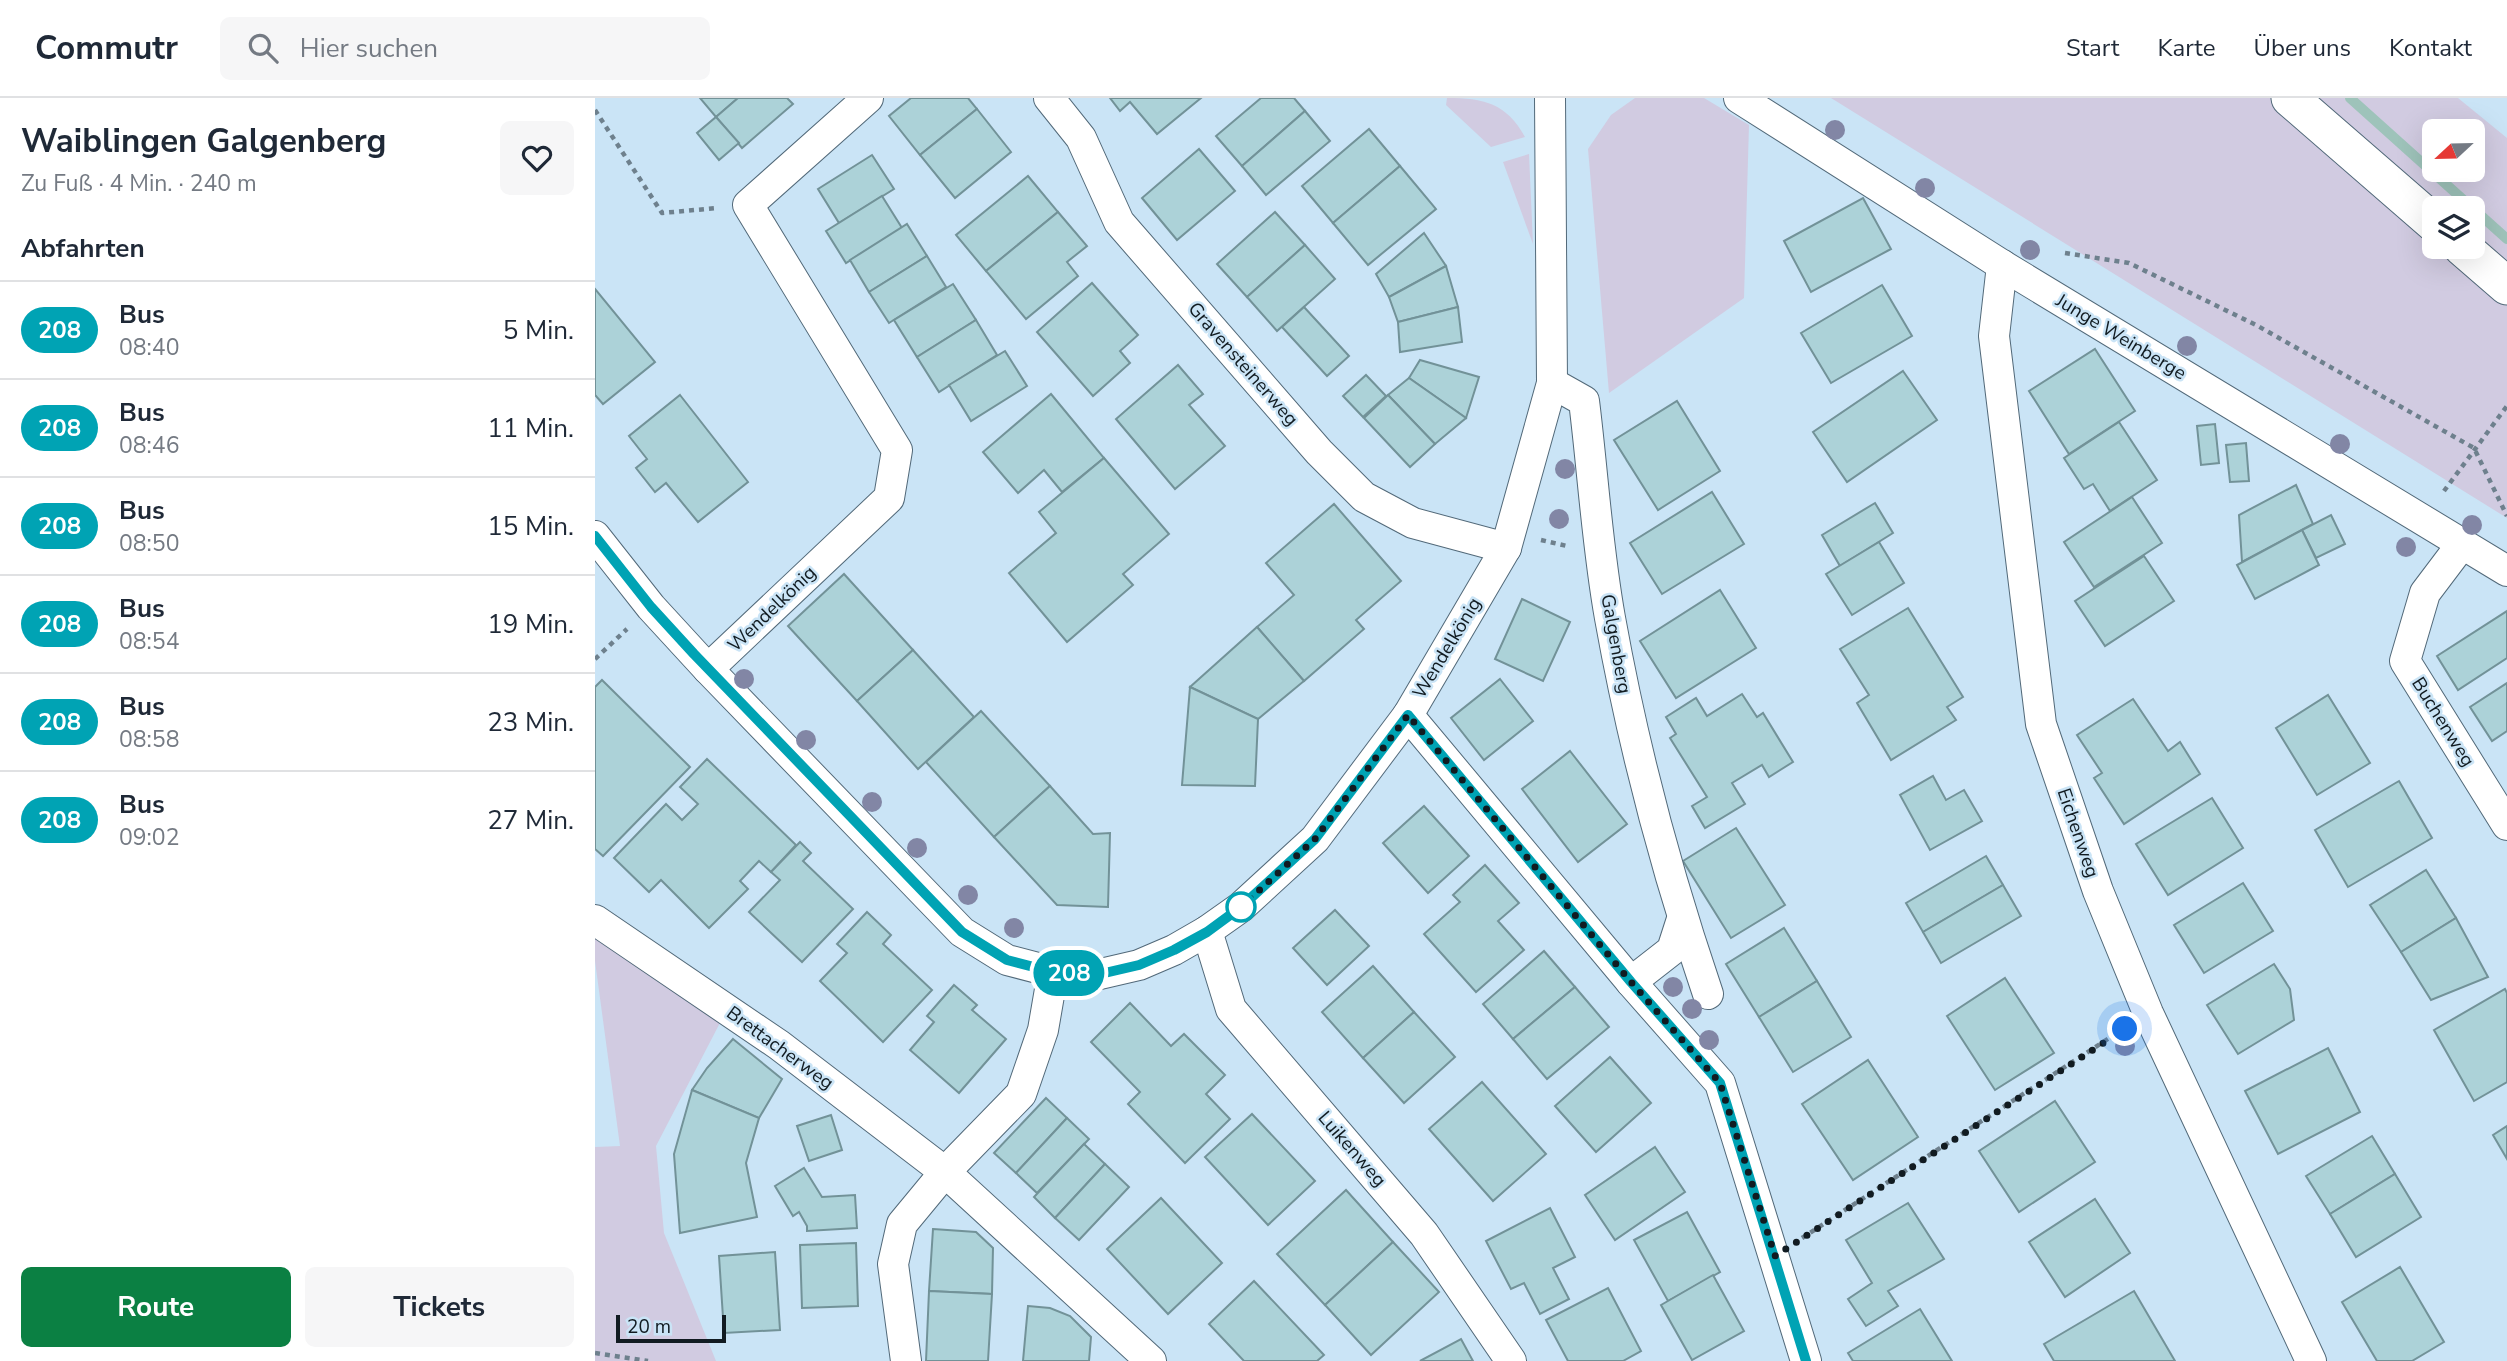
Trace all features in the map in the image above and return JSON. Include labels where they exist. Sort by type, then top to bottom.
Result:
[{"type":"street","points":[[748,205],[868,98]]},
{"type":"street","name":"Gravensteinerweg","points":[[1049,98],[1081,138],[1119,222],[1319,452],[1364,497],[1413,523],[1509,541]]},
{"type":"street","name":"Wendelkönig","points":[[748,205],[897,450],[888,498],[708,669],[962,932],[1007,960],[1053,972],[1096,975],[1139,965],[1207,932],[1241,907],[1315,839],[1408,715],[1509,541],[1552,383],[1551,98]]},
{"type":"street","name":"Junge Weinberge","points":[[1739,98],[2002,265],[2507,571]]},
{"type":"street","points":[[2290,98],[2422,213]]},
{"type":"street","points":[[2476,259],[2507,286]]},
{"type":"street","name":"Eichenweg","points":[[2002,265],[1994,336],[2042,724],[2098,891],[2148,1013],[2311,1361]]},
{"type":"street","name":"Galgenberg","points":[[1552,383],[1584,401],[1609,615],[1638,759],[1682,919],[1708,994]]},
{"type":"street","points":[[595,536],[651,607],[708,669]]},
{"type":"street","name":"Buchenweg","points":[[2462,544],[2424,593],[2405,661],[2507,825]]},
{"type":"street","points":[[1408,715],[1631,982],[1720,1083],[1806,1361]]},
{"type":"street","points":[[1631,982],[1672,950],[1682,919]]},
{"type":"street","name":"Brettacherweg","points":[[603,925],[779,1045],[945,1172],[1151,1361]]},
{"type":"street","name":"Luikenweg","points":[[1207,932],[1231,1009],[1425,1234],[1511,1361]]},
{"type":"street","points":[[906,1361],[893,1264],[902,1224],[945,1172],[1020,1094],[1043,1030],[1053,972]]},
{"type":"path","points":[[595,110],[662,213],[748,205]]},
{"type":"path","points":[[2065,253],[2129,263],[2256,325],[2473,448],[2507,516]]},
{"type":"path","points":[[2444,491],[2473,448],[2507,406]]},
{"type":"path","points":[[1509,541],[1602,554]]},
{"type":"path","points":[[595,659],[651,607]]},
{"type":"path","points":[[1775,1256],[2148,1013]]},
{"type":"path","points":[[595,1353],[647,1361]]},
{"type":"shaded area","points":[[1447,98],[1472,99],[1493,105],[1510,117],[1525,137],[1491,147],[1446,105]]},
{"type":"shaded area","points":[[1635,98],[1704,98],[1749,125],[1744,298],[1609,393],[1588,149],[1611,115]]},
{"type":"shaded area","points":[[1831,98],[2458,98],[2484,119],[2422,119],[2422,182],[2485,182],[2485,120],[2507,138],[2507,518]]},
{"type":"shaded area","points":[[1529,154],[1533,244],[1503,162]]},
{"type":"shaded area","points":[[595,931],[722,1019],[656,1146],[664,1233],[716,1361],[595,1361],[595,1147],[620,1146],[595,961]]},
{"type":"building","points":[[700,98],[738,98],[716,117]]},
{"type":"building","points":[[738,98],[787,98],[793,104],[742,148],[716,117]]},
{"type":"building","points":[[911,98],[968,98],[977,109],[920,155],[889,116]]},
{"type":"building","points":[[1110,98],[1201,98],[1157,134],[1130,102],[1120,111]]},
{"type":"building","points":[[1261,98],[1294,98],[1305,111],[1242,166],[1216,136]]},
{"type":"building","points":[[977,109],[1011,152],[955,198],[920,155]]},
{"type":"building","points":[[1305,111],[1330,141],[1266,195],[1242,166]]},
{"type":"building","points":[[716,117],[739,143],[719,160],[697,133]]},
{"type":"building","points":[[1369,129],[1400,166],[1333,223],[1302,186]]},
{"type":"building","points":[[1199,149],[1235,191],[1177,240],[1142,198]]},
{"type":"building","points":[[872,155],[894,189],[839,223],[818,189]]},
{"type":"building","points":[[1400,166],[1436,209],[1368,265],[1333,223]]},
{"type":"building","points":[[1028,176],[1058,212],[986,271],[956,235]]},
{"type":"building","points":[[882,196],[902,228],[846,263],[826,231]]},
{"type":"building","points":[[1863,198],[1891,249],[1811,292],[1784,241]]},
{"type":"building","points":[[1058,212],[1087,246],[1067,262],[1078,276],[1026,319],[986,271]]},
{"type":"building","points":[[1275,212],[1305,245],[1247,297],[1217,264]]},
{"type":"building","points":[[907,224],[927,256],[869,292],[850,260]]},
{"type":"building","points":[[1424,233],[1446,266],[1389,297],[1376,274]]},
{"type":"building","points":[[1305,245],[1335,279],[1277,331],[1247,297]]},
{"type":"building","points":[[927,256],[946,287],[889,323],[869,292]]},
{"type":"building","points":[[1446,266],[1458,307],[1398,322],[1389,297]]},
{"type":"building","points":[[1092,283],[1138,335],[1120,351],[1130,363],[1093,396],[1037,332]]},
{"type":"building","points":[[953,284],[976,320],[917,357],[894,320]]},
{"type":"building","points":[[1882,285],[1912,336],[1831,383],[1801,333]]},
{"type":"building","points":[[595,289],[655,362],[603,404],[595,395]]},
{"type":"building","points":[[1304,307],[1349,356],[1327,376],[1282,327]]},
{"type":"building","points":[[1458,307],[1462,342],[1400,352],[1398,322]]},
{"type":"building","points":[[976,320],[997,355],[939,392],[917,357]]},
{"type":"building","points":[[2095,349],[2135,411],[2069,454],[2029,391]]},
{"type":"building","points":[[1005,351],[1027,386],[971,421],[949,385]]},
{"type":"building","points":[[1420,360],[1479,377],[1466,418],[1409,378]]},
{"type":"building","points":[[1178,365],[1203,394],[1189,405],[1225,446],[1175,489],[1116,419]]},
{"type":"building","points":[[1903,371],[1937,420],[1847,482],[1813,432]]},
{"type":"building","points":[[1366,375],[1386,396],[1363,417],[1343,396]]},
{"type":"building","points":[[1409,378],[1466,418],[1435,444],[1388,395]]},
{"type":"building","points":[[1051,394],[1104,458],[1062,492],[1044,470],[1018,493],[983,452]]},
{"type":"building","points":[[680,395],[748,482],[698,522],[666,483],[655,492],[636,468],[647,459],[629,436]]},
{"type":"building","points":[[1388,395],[1435,444],[1410,467],[1364,418]]},
{"type":"building","points":[[1677,401],[1720,471],[1658,510],[1614,440]]},
{"type":"building","points":[[2119,422],[2157,480],[2110,511],[2093,484],[2084,489],[2064,458]]},
{"type":"building","points":[[2215,424],[2219,463],[2201,465],[2197,426]]},
{"type":"building","points":[[2246,443],[2249,481],[2230,482],[2226,445]]},
{"type":"building","points":[[1104,458],[1169,534],[1123,574],[1133,585],[1067,642],[1009,573],[1056,533],[1039,512]]},
{"type":"building","points":[[2296,485],[2313,524],[2242,562],[2239,515]]},
{"type":"building","points":[[1712,492],[1744,544],[1662,594],[1630,543]]},
{"type":"building","points":[[2132,497],[2162,543],[2094,587],[2064,542]]},
{"type":"building","points":[[1875,503],[1893,533],[1840,566],[1822,535]]},
{"type":"building","points":[[1334,504],[1401,581],[1356,620],[1364,629],[1304,681],[1257,627],[1294,595],[1266,563]]},
{"type":"building","points":[[2331,515],[2345,544],[2316,558],[2302,530]]},
{"type":"building","points":[[2302,530],[2319,565],[2255,599],[2237,565]]},
{"type":"building","points":[[1879,542],[1904,583],[1852,615],[1826,574]]},
{"type":"building","points":[[2144,556],[2174,601],[2105,646],[2075,601]]},
{"type":"building","points":[[844,574],[913,650],[857,701],[788,626]]},
{"type":"building","points":[[1720,590],[1756,648],[1676,698],[1640,641]]},
{"type":"building","points":[[1522,599],[1570,622],[1543,681],[1495,659]]},
{"type":"building","points":[[1908,608],[1963,697],[1947,707],[1956,720],[1891,760],[1857,703],[1869,695],[1840,649]]},
{"type":"building","points":[[2507,611],[2507,658],[2458,690],[2437,656]]},
{"type":"building","points":[[1257,627],[1304,681],[1258,719],[1190,687]]},
{"type":"building","points":[[913,650],[974,717],[918,769],[857,701]]},
{"type":"building","points":[[1500,679],[1533,721],[1484,760],[1451,718]]},
{"type":"building","points":[[602,680],[690,767],[603,856],[595,849],[595,687]]},
{"type":"building","points":[[2507,683],[2507,731],[2492,741],[2470,707]]},
{"type":"building","points":[[1190,687],[1258,719],[1255,786],[1182,785]]},
{"type":"building","points":[[1742,694],[1757,717],[1763,713],[1793,762],[1769,777],[1762,765],[1732,783],[1745,804],[1705,828],[1692,806],[1707,797],[1670,738],[1676,734],[1666,717],[1696,698],[1707,716]]},
{"type":"building","points":[[2328,695],[2370,763],[2317,795],[2276,728]]},
{"type":"building","points":[[2133,699],[2168,751],[2180,742],[2200,774],[2124,824],[2094,778],[2102,773],[2077,735]]},
{"type":"building","points":[[981,711],[1050,786],[994,837],[926,762]]},
{"type":"building","points":[[1570,751],[1627,824],[1578,862],[1522,789]]},
{"type":"building","points":[[707,759],[796,845],[771,872],[759,861],[740,881],[748,889],[709,928],[661,880],[649,892],[614,858],[666,804],[682,820],[698,804],[680,787]]},
{"type":"building","points":[[1933,776],[1946,800],[1964,790],[1982,821],[1930,850],[1900,795]]},
{"type":"building","points":[[2399,781],[2432,838],[2348,887],[2315,830]]},
{"type":"building","points":[[1050,786],[1093,834],[1110,833],[1108,907],[1057,905],[994,837]]},
{"type":"building","points":[[2212,798],[2243,848],[2168,895],[2136,844]]},
{"type":"building","points":[[1424,806],[1469,856],[1428,893],[1383,843]]},
{"type":"building","points":[[1736,828],[1785,905],[1731,938],[1683,861]]},
{"type":"building","points":[[800,842],[811,853],[803,861],[853,909],[802,962],[749,912],[780,880],[771,872]]},
{"type":"building","points":[[1986,856],[2003,885],[1923,932],[1906,903]]},
{"type":"building","points":[[1485,865],[1519,903],[1498,921],[1524,950],[1476,992],[1424,934],[1460,902],[1453,895]]},
{"type":"building","points":[[2426,870],[2456,918],[2401,952],[2370,905]]},
{"type":"building","points":[[2243,883],[2273,931],[2204,973],[2174,925]]},
{"type":"building","points":[[2003,885],[2021,916],[1941,963],[1923,932]]},
{"type":"building","points":[[1335,910],[1369,946],[1327,985],[1293,948]]},
{"type":"building","points":[[867,912],[891,935],[883,944],[932,990],[883,1042],[820,981],[847,953],[837,944]]},
{"type":"building","points":[[2456,918],[2488,977],[2431,1000],[2401,952]]},
{"type":"building","points":[[1784,928],[1817,981],[1759,1017],[1726,964]]},
{"type":"building","points":[[1544,951],[1575,987],[1513,1039],[1483,1004]]},
{"type":"building","points":[[2274,964],[2290,989],[2294,1020],[2238,1054],[2207,1005]]},
{"type":"building","points":[[1373,966],[1414,1012],[1363,1058],[1322,1012]]},
{"type":"building","points":[[2005,978],[2054,1053],[1995,1090],[1947,1016]]},
{"type":"building","points":[[1817,981],[1851,1037],[1793,1072],[1759,1017]]},
{"type":"building","points":[[954,985],[977,1005],[972,1010],[1006,1039],[959,1093],[910,1050],[934,1022],[927,1016]]},
{"type":"building","points":[[1575,987],[1609,1027],[1547,1079],[1513,1039]]},
{"type":"building","points":[[2505,989],[2507,1082],[2474,1101],[2434,1030]]},
{"type":"building","points":[[1130,1003],[1171,1046],[1184,1034],[1225,1075],[1206,1094],[1230,1119],[1185,1163],[1128,1104],[1140,1092],[1091,1042]]},
{"type":"building","points":[[1414,1012],[1455,1057],[1404,1103],[1363,1058]]},
{"type":"building","points":[[733,1039],[782,1079],[759,1118],[692,1090]]},
{"type":"building","points":[[2328,1048],[2360,1112],[2278,1154],[2245,1091]]},
{"type":"building","points":[[1610,1057],[1651,1103],[1596,1152],[1555,1106]]},
{"type":"building","points":[[1868,1060],[1918,1137],[1853,1180],[1802,1104]]},
{"type":"building","points":[[1482,1082],[1546,1154],[1493,1201],[1429,1129]]},
{"type":"building","points":[[692,1090],[759,1118],[746,1163],[757,1217],[680,1233],[674,1154]]},
{"type":"building","points":[[1046,1098],[1067,1118],[1016,1173],[994,1153]]},
{"type":"building","points":[[2055,1101],[2095,1162],[2019,1212],[1979,1151]]},
{"type":"building","points":[[1252,1114],[1315,1181],[1268,1225],[1205,1157]]},
{"type":"building","points":[[831,1115],[842,1150],[809,1161],[797,1126]]},
{"type":"building","points":[[1067,1118],[1089,1139],[1037,1193],[1016,1173]]},
{"type":"building","points":[[2507,1126],[2507,1159],[2493,1135]]},
{"type":"building","points":[[2372,1136],[2395,1174],[2330,1214],[2306,1176]]},
{"type":"building","points":[[1084,1144],[1105,1164],[1055,1218],[1034,1197]]},
{"type":"building","points":[[1655,1147],[1685,1192],[1615,1240],[1585,1195]]},
{"type":"building","points":[[1105,1164],[1129,1187],[1079,1240],[1055,1218]]},
{"type":"building","points":[[804,1168],[822,1197],[855,1195],[857,1228],[807,1231],[799,1212],[793,1216],[775,1186]]},
{"type":"building","points":[[2395,1174],[2421,1217],[2356,1257],[2330,1214]]},
{"type":"building","points":[[1346,1190],[1393,1242],[1325,1305],[1277,1254]]},
{"type":"building","points":[[1161,1198],[1222,1263],[1168,1314],[1107,1249]]},
{"type":"building","points":[[2095,1199],[2130,1253],[2065,1297],[2029,1242]]},
{"type":"building","points":[[1908,1203],[1944,1259],[1888,1291],[1898,1306],[1866,1326],[1848,1299],[1872,1283],[1846,1240]]},
{"type":"building","points":[[1550,1208],[1575,1257],[1553,1268],[1569,1299],[1540,1314],[1524,1283],[1511,1289],[1486,1241]]},
{"type":"building","points":[[1687,1212],[1720,1272],[1668,1301],[1634,1240]]},
{"type":"building","points":[[933,1229],[976,1232],[993,1248],[992,1294],[929,1291]]},
{"type":"building","points":[[1393,1242],[1439,1292],[1371,1355],[1325,1305]]},
{"type":"building","points":[[856,1243],[858,1306],[802,1308],[800,1245]]},
{"type":"building","points":[[775,1252],[780,1330],[724,1333],[719,1256]]},
{"type":"building","points":[[2400,1267],[2444,1342],[2412,1361],[2377,1361],[2342,1302]]},
{"type":"building","points":[[1713,1275],[1744,1331],[1692,1360],[1661,1305]]},
{"type":"building","points":[[1254,1281],[1324,1355],[1317,1361],[1244,1361],[1209,1324]]},
{"type":"building","points":[[1608,1288],[1641,1351],[1623,1361],[1568,1361],[1546,1320]]},
{"type":"building","points":[[929,1291],[992,1294],[988,1361],[926,1361]]},
{"type":"building","points":[[2134,1291],[2175,1361],[2054,1361],[2044,1344]]},
{"type":"building","points":[[1028,1306],[1050,1308],[1070,1316],[1091,1337],[1089,1361],[1023,1361]]},
{"type":"building","points":[[1920,1309],[1952,1361],[1853,1361],[1848,1353]]},
{"type":"building","points":[[1461,1339],[1473,1361],[1420,1361]]},
{"type":"waterway","points":[[2350,98],[2507,239]]},
{"type":"bus line","name":"208","points":[[595,536],[651,607],[694,654],[962,932],[1007,960],[1053,972],[1096,975],[1139,965],[1207,932],[1241,907],[1315,839],[1408,715],[1631,982],[1720,1083],[1806,1361]]},
{"type":"route","points":[[1241,907],[1315,839],[1408,715],[1631,982],[1720,1083],[1775,1256],[2125,1029]]}]
